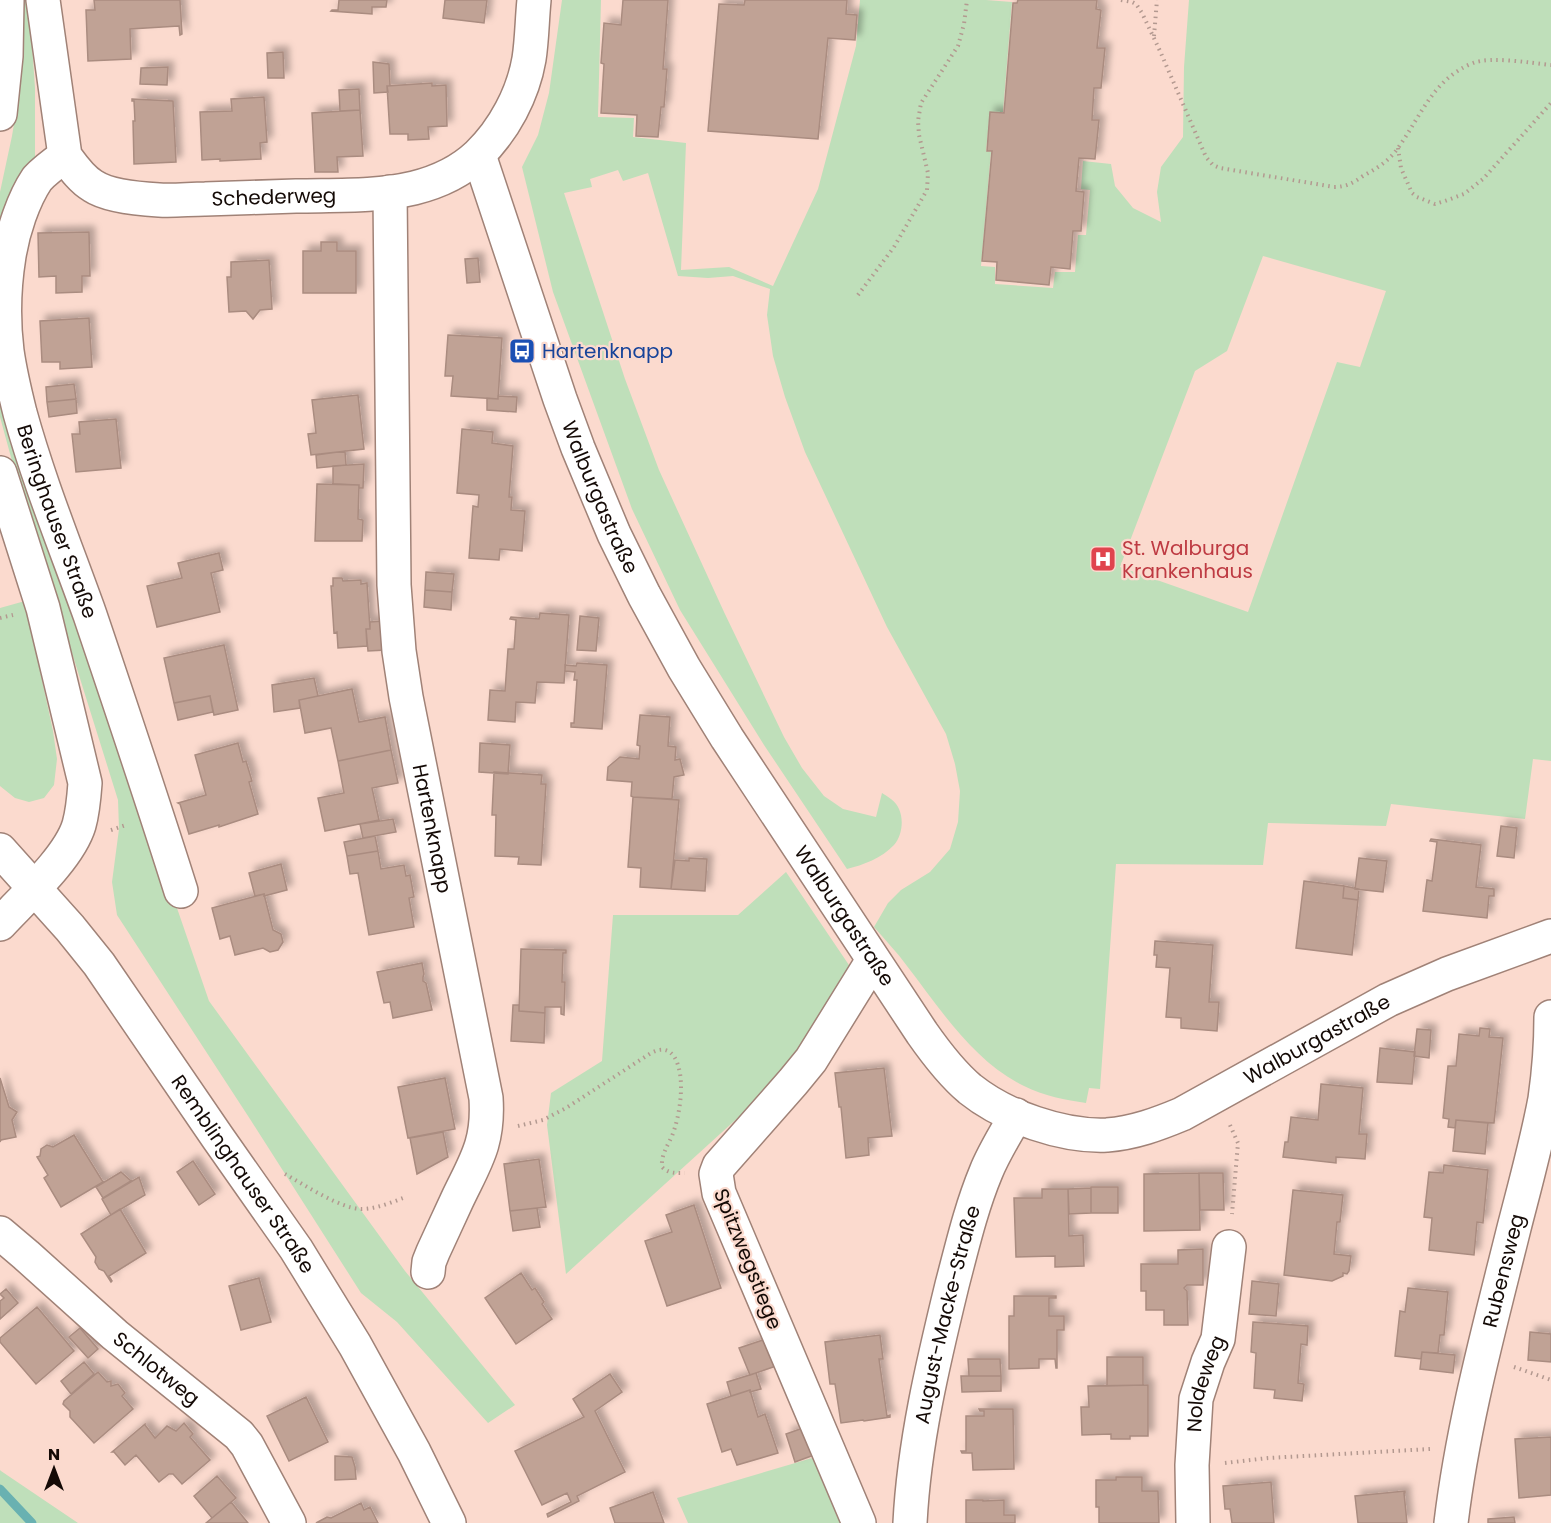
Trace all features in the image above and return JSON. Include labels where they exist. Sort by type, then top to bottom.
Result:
[{"type":"street","points":[[0,114],[6,56],[7,0]]},
{"type":"street","points":[[43,0],[65,156]]},
{"type":"street","name":"Schederweg","points":[[65,156],[77,173],[93,187],[120,196],[159,200],[390,192],[421,186],[445,178],[461,168],[479,154],[504,122],[523,84],[529,59],[534,0]]},
{"type":"street","name":"Walburgastraße","points":[[479,154],[560,399],[596,493],[614,534],[670,643],[727,738],[922,1034],[953,1073],[971,1090],[1016,1115],[1062,1130],[1090,1135],[1122,1133],[1153,1126],[1182,1114],[1388,1000],[1447,974],[1551,936]]},
{"type":"street","name":"Beringhauser Straße","points":[[65,156],[37,180],[13,234],[4,307],[7,352],[18,404],[36,466],[90,615],[181,891]]},
{"type":"street","name":"Hartenknapp","points":[[390,192],[394,585],[399,651],[406,697],[486,1098],[487,1113],[485,1134],[479,1156],[433,1252],[428,1272]]},
{"type":"street","name":"Beringhauser Straße","points":[[0,473],[43,608],[85,783],[79,825],[72,841],[57,863],[34,887]]},
{"type":"street","name":"Remblinghauser Straße","points":[[0,850],[99,964],[296,1249],[355,1345],[414,1452],[449,1523]]},
{"type":"street","points":[[0,924],[34,887]]},
{"type":"street","name":"Spitzwegstiege","points":[[859,1523],[719,1193],[716,1174],[723,1161],[811,1060],[873,960]]},
{"type":"street","name":"Rubensweg","points":[[1450,1523],[1462,1448],[1482,1357],[1543,1108],[1550,1054],[1551,1017]]},
{"type":"street","name":"August-Macke-Straße","points":[[910,1523],[917,1458],[942,1324],[978,1192],[987,1169],[1016,1115]]},
{"type":"street","name":"Schlotweg","points":[[0,1233],[115,1335],[239,1435],[247,1445],[289,1523]]},
{"type":"street","name":"Noldeweg","points":[[1193,1523],[1192,1465],[1196,1399],[1218,1339],[1229,1247]]},
{"type":"path","points":[[858,295],[894,247],[927,190],[928,173],[919,135],[919,110],[921,103],[958,46],[967,0]]},
{"type":"path","points":[[1121,0],[1136,4],[1142,12],[1206,157],[1213,165],[1299,182],[1344,187],[1381,166],[1398,148],[1428,98],[1457,72],[1473,63],[1507,61],[1551,65]]},
{"type":"path","points":[[1154,37],[1157,0]]},
{"type":"path","points":[[1398,148],[1401,168],[1412,193],[1435,204],[1464,194],[1483,179],[1551,103]]},
{"type":"path","points":[[485,1134],[543,1120],[586,1096],[651,1053],[659,1049],[668,1050],[676,1061],[681,1080],[681,1092],[673,1134],[663,1155],[662,1167],[671,1173],[716,1174]]},
{"type":"path","points":[[1229,1247],[1238,1143]]},
{"type":"path","points":[[280,1172],[346,1206],[360,1209],[384,1205],[406,1197]]},
{"type":"path","points":[[1508,1365],[1551,1380]]},
{"type":"path","points":[[1223,1463],[1302,1456],[1462,1448]]},
{"type":"green space","points":[[23,0],[29,0],[35,88],[35,157],[16,198],[0,252],[0,192],[21,81]]},
{"type":"green space","name":"St. Walburga Krankenhaus","points":[[562,0],[601,0],[598,117],[634,118],[633,137],[686,143],[681,270],[729,267],[773,286],[818,189],[856,46],[860,0],[1012,2],[1003,112],[990,112],[986,151],[991,152],[981,266],[995,267],[995,284],[1053,288],[1055,272],[1075,272],[1078,235],[1086,235],[1090,190],[1081,189],[1083,161],[1111,164],[1115,186],[1133,208],[1161,222],[1157,192],[1161,167],[1183,137],[1184,67],[1189,0],[1551,0],[1551,761],[1533,759],[1525,819],[1391,804],[1386,826],[1268,823],[1263,865],[1116,864],[1100,1089],[1089,1088],[1086,1103],[1063,1099],[1024,1086],[989,1063],[959,1033],[874,927],[888,903],[901,890],[930,872],[950,849],[958,822],[960,791],[946,734],[887,627],[805,452],[773,356],[767,315],[770,289],[733,276],[708,278],[678,276],[648,173],[623,181],[618,170],[590,179],[592,187],[564,193],[625,379],[659,470],[784,737],[802,768],[824,796],[843,809],[876,817],[882,793],[898,806],[901,828],[894,845],[884,854],[847,869],[764,745],[680,610],[632,509],[553,292],[522,167],[538,135],[549,93]],"holes":[[[1263,256],[1386,291],[1360,367],[1337,362],[1248,612],[1120,567],[1195,371],[1227,351]]]},
{"type":"green space","points":[[0,367],[147,821],[209,1001],[405,1271],[515,1405],[488,1423],[397,1322],[361,1293],[117,915],[112,882],[119,829],[118,800],[0,417]]},
{"type":"green space","points":[[25,601],[57,759],[54,785],[44,798],[29,802],[15,798],[0,786],[0,608]]},
{"type":"green space","points":[[786,872],[853,971],[786,1074],[566,1274],[547,1125],[551,1093],[602,1061],[613,915],[738,915]]},
{"type":"green space","points":[[819,1456],[847,1523],[688,1523],[677,1498]]},
{"type":"green space","points":[[1,1471],[78,1523],[0,1523]]},
{"type":"building","points":[[94,0],[180,0],[182,34],[180,35],[179,26],[130,29],[131,59],[88,61],[86,10],[95,10]]},
{"type":"building","points":[[339,0],[387,0],[386,7],[372,7],[372,14],[331,11],[338,10]]},
{"type":"building","points":[[445,0],[487,0],[484,23],[443,18]]},
{"type":"building","points":[[623,0],[668,0],[663,69],[667,69],[664,107],[661,107],[658,137],[636,136],[637,115],[601,113],[604,23],[621,25]]},
{"type":"building","points":[[745,0],[847,0],[846,14],[857,15],[855,40],[828,38],[818,139],[708,131],[719,4],[744,5]]},
{"type":"building","points":[[1018,0],[1097,0],[1096,9],[1101,10],[1097,48],[1105,48],[1101,88],[1094,88],[1092,120],[1099,120],[1095,159],[1079,158],[1076,191],[1084,192],[1081,231],[1073,231],[1070,269],[1051,267],[1049,285],[996,280],[997,262],[982,261],[992,151],[987,151],[990,112],[1004,113],[1013,3],[1017,3]]},
{"type":"building","points":[[283,52],[284,78],[268,78],[267,53]]},
{"type":"building","points":[[373,62],[389,64],[388,92],[374,93]]},
{"type":"building","points":[[168,67],[167,85],[140,84],[141,68]]},
{"type":"building","points":[[432,83],[432,86],[446,85],[447,126],[428,127],[429,139],[408,140],[408,134],[390,134],[387,86]]},
{"type":"building","points":[[359,89],[360,110],[340,111],[339,90]]},
{"type":"building","points":[[264,97],[267,142],[260,143],[261,159],[202,160],[200,112],[232,111],[231,99]]},
{"type":"building","points":[[132,99],[173,101],[176,162],[134,164],[133,121],[135,121]]},
{"type":"building","points":[[360,110],[363,156],[337,157],[338,172],[315,172],[312,113]]},
{"type":"building","points":[[89,232],[90,276],[82,276],[82,292],[56,293],[56,276],[39,277],[38,233]]},
{"type":"building","points":[[321,242],[337,242],[337,251],[356,251],[356,293],[303,293],[303,251],[321,251]]},
{"type":"building","points":[[478,258],[480,282],[467,283],[465,259]]},
{"type":"building","points":[[269,260],[272,309],[260,310],[253,319],[246,311],[229,312],[227,277],[231,277],[231,262]]},
{"type":"building","points":[[89,318],[92,367],[60,369],[60,362],[42,362],[40,321]]},
{"type":"building","points":[[448,335],[502,338],[498,399],[451,396],[453,376],[445,376]]},
{"type":"building","points":[[74,384],[76,399],[47,402],[46,387]]},
{"type":"building","points":[[358,395],[364,449],[311,455],[308,434],[316,433],[312,400]]},
{"type":"building","points":[[498,396],[517,397],[516,412],[487,410],[487,398],[498,399]]},
{"type":"building","points":[[76,399],[77,413],[49,417],[47,402]]},
{"type":"building","points":[[116,419],[121,468],[76,472],[72,434],[80,434],[79,422]]},
{"type":"building","points":[[462,429],[493,432],[492,443],[513,446],[509,497],[512,497],[511,510],[525,511],[522,551],[500,549],[499,560],[469,558],[473,506],[478,507],[479,495],[457,493]]},
{"type":"building","points":[[345,451],[346,465],[317,468],[316,455]]},
{"type":"building","points":[[364,464],[363,488],[359,488],[359,485],[333,484],[333,466]]},
{"type":"building","points":[[317,484],[359,485],[358,519],[363,520],[362,541],[315,541]]},
{"type":"building","points":[[219,553],[223,570],[211,573],[220,612],[157,627],[147,586],[182,578],[178,563]]},
{"type":"building","points":[[426,572],[454,574],[452,592],[425,590]]},
{"type":"building","points":[[333,578],[342,578],[343,581],[361,580],[361,584],[367,583],[370,629],[366,629],[367,646],[338,648],[337,632],[334,633],[331,586],[333,586]]},
{"type":"building","points":[[425,590],[452,592],[451,610],[424,607]]},
{"type":"building","points":[[540,613],[569,615],[564,683],[537,682],[535,703],[516,702],[515,722],[488,720],[490,690],[505,691],[508,649],[514,649],[516,620],[510,619],[511,617],[539,619]]},
{"type":"building","points":[[580,616],[599,618],[596,651],[577,650]]},
{"type":"building","points":[[383,621],[386,650],[368,651],[366,629],[370,629],[370,622]]},
{"type":"building","points":[[224,645],[238,710],[214,715],[210,696],[174,703],[164,658]]},
{"type":"building","points":[[577,663],[607,665],[602,729],[571,727],[571,723],[574,723],[577,680],[574,680],[575,672],[565,671],[565,665],[576,666]]},
{"type":"building","points":[[314,678],[318,696],[299,700],[300,708],[274,712],[272,685]]},
{"type":"building","points":[[352,689],[359,722],[385,717],[391,750],[338,761],[331,728],[305,733],[299,700]]},
{"type":"building","points":[[210,696],[213,712],[178,720],[174,703]]},
{"type":"building","points":[[640,715],[670,717],[668,746],[676,747],[675,760],[680,759],[684,775],[674,777],[672,799],[633,797],[631,796],[632,782],[607,780],[608,767],[620,757],[639,759],[640,746],[637,745]]},
{"type":"building","points":[[238,743],[243,762],[246,761],[252,781],[249,782],[258,814],[189,834],[178,803],[206,795],[195,755]]},
{"type":"building","points":[[480,743],[510,745],[508,774],[479,772]]},
{"type":"building","points":[[391,750],[398,783],[372,788],[379,820],[325,831],[318,798],[344,793],[338,761]]},
{"type":"building","points":[[494,772],[542,775],[541,784],[546,784],[541,865],[518,864],[519,857],[495,856],[496,815],[492,815]]},
{"type":"building","points":[[633,797],[679,800],[671,889],[640,887],[641,868],[628,867]]},
{"type":"building","points":[[393,819],[396,832],[363,838],[360,824]]},
{"type":"building","points":[[1501,826],[1517,828],[1514,858],[1497,856]]},
{"type":"building","points":[[375,836],[378,851],[347,856],[344,842]]},
{"type":"building","points":[[1431,839],[1481,845],[1476,887],[1494,889],[1494,896],[1489,896],[1487,918],[1423,911],[1427,880],[1432,881],[1437,842],[1430,841]]},
{"type":"building","points":[[378,851],[381,869],[404,865],[406,876],[410,875],[414,897],[409,898],[414,927],[369,935],[358,873],[350,874],[347,856]]},
{"type":"building","points":[[689,858],[707,859],[705,891],[671,889],[675,860],[689,861]]},
{"type":"building","points":[[1359,858],[1387,861],[1383,892],[1355,889]]},
{"type":"building","points":[[281,864],[287,890],[255,896],[249,873]]},
{"type":"building","points":[[1304,881],[1344,886],[1343,898],[1358,900],[1352,955],[1296,948]]},
{"type":"building","points":[[1344,886],[1359,889],[1358,900],[1343,898]]},
{"type":"building","points":[[264,894],[273,930],[281,934],[283,942],[278,950],[270,952],[263,948],[235,955],[230,936],[220,939],[212,908]]},
{"type":"building","points":[[1155,941],[1213,945],[1209,1002],[1219,1002],[1217,1031],[1181,1028],[1181,1018],[1166,1017],[1170,968],[1156,967]]},
{"type":"building","points":[[521,949],[566,950],[566,953],[563,953],[562,982],[565,982],[564,1015],[561,1014],[561,1007],[545,1007],[545,1013],[519,1011]]},
{"type":"building","points":[[422,963],[423,981],[426,983],[432,1010],[393,1018],[390,1002],[384,1003],[377,972]]},
{"type":"building","points":[[513,1005],[519,1005],[519,1011],[545,1013],[544,1043],[511,1041]]},
{"type":"building","points":[[1480,1028],[1490,1029],[1489,1037],[1503,1038],[1494,1123],[1456,1120],[1455,1128],[1448,1127],[1449,1119],[1443,1118],[1448,1066],[1456,1066],[1459,1034],[1479,1036]]},
{"type":"building","points":[[1417,1029],[1431,1030],[1429,1058],[1414,1056]]},
{"type":"building","points":[[1380,1048],[1415,1052],[1412,1084],[1377,1082]]},
{"type":"building","points":[[884,1068],[892,1136],[868,1138],[869,1155],[846,1158],[835,1073]]},
{"type":"building","points":[[0,1078],[9,1107],[17,1112],[12,1120],[16,1137],[0,1142]]},
{"type":"building","points":[[445,1078],[455,1129],[408,1138],[398,1087]]},
{"type":"building","points":[[1321,1084],[1363,1088],[1359,1134],[1367,1134],[1365,1159],[1336,1157],[1336,1163],[1283,1157],[1285,1142],[1288,1142],[1291,1117],[1318,1120]]},
{"type":"building","points":[[1456,1120],[1488,1123],[1485,1154],[1453,1151]]},
{"type":"building","points":[[443,1132],[448,1157],[417,1174],[410,1138]]},
{"type":"building","points":[[74,1135],[103,1182],[61,1207],[44,1178],[48,1175],[37,1157],[40,1156],[41,1149],[47,1145],[53,1147]]},
{"type":"building","points":[[539,1159],[546,1207],[510,1211],[504,1164]]},
{"type":"building","points":[[193,1161],[215,1194],[199,1205],[177,1172]]},
{"type":"building","points":[[1444,1165],[1488,1170],[1483,1223],[1477,1222],[1474,1255],[1429,1250],[1432,1218],[1424,1217],[1429,1172],[1443,1173]]},
{"type":"building","points":[[121,1172],[131,1181],[103,1198],[96,1187]]},
{"type":"building","points":[[1199,1173],[1223,1173],[1224,1210],[1200,1210]]},
{"type":"building","points":[[1199,1173],[1200,1230],[1144,1231],[1144,1174]]},
{"type":"building","points":[[139,1177],[145,1195],[111,1215],[102,1199]]},
{"type":"building","points":[[1091,1187],[1118,1187],[1118,1213],[1091,1213]]},
{"type":"building","points":[[1091,1188],[1091,1213],[1069,1214],[1068,1189]]},
{"type":"building","points":[[1042,1189],[1068,1189],[1069,1236],[1083,1235],[1084,1266],[1055,1267],[1055,1256],[1016,1257],[1014,1198],[1042,1198]]},
{"type":"building","points":[[1293,1190],[1343,1195],[1340,1222],[1337,1222],[1334,1254],[1351,1256],[1347,1274],[1343,1273],[1343,1276],[1332,1281],[1284,1275]]},
{"type":"building","points":[[694,1205],[721,1288],[667,1306],[645,1241],[672,1232],[666,1215]]},
{"type":"building","points":[[537,1208],[540,1227],[513,1231],[510,1211]]},
{"type":"building","points":[[120,1209],[146,1253],[109,1276],[111,1282],[104,1271],[99,1269],[95,1262],[96,1257],[81,1234]]},
{"type":"building","points":[[1203,1249],[1203,1285],[1187,1285],[1184,1288],[1187,1291],[1188,1325],[1164,1325],[1164,1310],[1146,1310],[1146,1291],[1141,1291],[1141,1264],[1178,1264],[1178,1250]]},
{"type":"building","points":[[521,1273],[532,1290],[535,1288],[552,1319],[516,1344],[485,1298]]},
{"type":"building","points":[[259,1278],[271,1322],[241,1330],[229,1286]]},
{"type":"building","points":[[1252,1281],[1279,1284],[1276,1316],[1249,1314]]},
{"type":"building","points":[[1408,1288],[1448,1292],[1444,1335],[1440,1335],[1438,1353],[1422,1352],[1421,1359],[1395,1356],[1400,1311],[1405,1312]]},
{"type":"building","points":[[6,1289],[18,1303],[0,1319],[0,1301],[4,1298],[0,1294]]},
{"type":"building","points":[[1014,1296],[1056,1296],[1056,1298],[1049,1298],[1049,1316],[1064,1316],[1064,1330],[1057,1330],[1057,1368],[1055,1359],[1039,1359],[1039,1368],[1009,1369],[1009,1316],[1014,1316]]},
{"type":"building","points":[[37,1307],[74,1351],[36,1384],[0,1342],[0,1338]]},
{"type":"building","points":[[1253,1322],[1308,1326],[1307,1345],[1301,1344],[1298,1383],[1304,1384],[1302,1401],[1274,1398],[1275,1390],[1254,1388],[1256,1353],[1251,1352]]},
{"type":"building","points":[[80,1328],[98,1349],[88,1358],[69,1337]]},
{"type":"building","points":[[1530,1332],[1551,1334],[1551,1362],[1528,1360]]},
{"type":"building","points":[[880,1335],[883,1359],[879,1359],[887,1416],[890,1415],[890,1417],[841,1423],[835,1384],[830,1384],[825,1342]]},
{"type":"building","points":[[766,1339],[776,1366],[750,1375],[739,1348]]},
{"type":"building","points":[[1422,1352],[1455,1355],[1453,1373],[1420,1369]]},
{"type":"building","points":[[1107,1357],[1143,1357],[1143,1385],[1107,1386]]},
{"type":"building","points":[[968,1359],[1000,1359],[1001,1376],[969,1376]]},
{"type":"building","points":[[84,1362],[94,1374],[71,1394],[61,1381]]},
{"type":"building","points":[[98,1372],[107,1382],[111,1381],[111,1386],[118,1384],[125,1393],[122,1396],[133,1409],[94,1443],[70,1417],[70,1411],[63,1404]]},
{"type":"building","points":[[756,1373],[761,1389],[731,1396],[727,1382]]},
{"type":"building","points":[[610,1374],[622,1392],[595,1411],[625,1472],[577,1496],[579,1501],[548,1517],[547,1514],[571,1502],[567,1493],[542,1505],[515,1451],[584,1417],[573,1399]]},
{"type":"building","points":[[961,1376],[1001,1376],[1001,1391],[962,1392]]},
{"type":"building","points":[[1148,1385],[1148,1436],[1111,1439],[1111,1434],[1082,1435],[1081,1407],[1089,1407],[1088,1386]]},
{"type":"building","points":[[750,1390],[758,1417],[765,1414],[778,1453],[737,1465],[731,1449],[722,1452],[707,1404]]},
{"type":"building","points":[[306,1397],[328,1442],[289,1461],[267,1416]]},
{"type":"building","points":[[979,1409],[1013,1409],[1014,1469],[973,1470],[972,1453],[962,1453],[961,1451],[966,1451],[966,1416],[984,1416],[984,1411]]},
{"type":"building","points":[[184,1423],[193,1434],[190,1437],[210,1460],[182,1484],[173,1474],[169,1474],[159,1482],[136,1455],[125,1465],[112,1452],[145,1424],[155,1438],[167,1426],[176,1431]]},
{"type":"building","points":[[803,1428],[814,1455],[795,1462],[786,1434]]},
{"type":"building","points":[[1551,1437],[1551,1495],[1519,1498],[1515,1439]]},
{"type":"building","points":[[335,1456],[352,1457],[356,1479],[335,1480]]},
{"type":"building","points":[[217,1476],[236,1498],[212,1518],[194,1496]]},
{"type":"building","points":[[1116,1477],[1142,1477],[1142,1491],[1158,1491],[1159,1523],[1099,1523],[1099,1507],[1096,1507],[1096,1480],[1116,1480]]},
{"type":"building","points":[[1271,1482],[1274,1523],[1232,1523],[1230,1509],[1225,1509],[1223,1486]]},
{"type":"building","points":[[1405,1491],[1407,1523],[1358,1523],[1355,1496]]},
{"type":"building","points":[[653,1492],[664,1523],[615,1523],[610,1508]]},
{"type":"building","points":[[966,1500],[1004,1500],[1004,1515],[1015,1515],[1015,1523],[966,1523]]},
{"type":"building","points":[[231,1502],[248,1523],[206,1523],[212,1518]]},
{"type":"building","points":[[361,1503],[364,1510],[370,1507],[378,1523],[316,1523],[327,1517],[331,1518]]},
{"type":"building","points":[[1514,1517],[1515,1523],[1488,1523],[1488,1519]]},
{"type":"waterway","points":[[0,1489],[32,1523]]},
{"type":"place","name":"Hartenknapp","points":[[522,351]]},
{"type":"place","name":"St. Walburga Krankenhaus","points":[[1103,559]]}]
